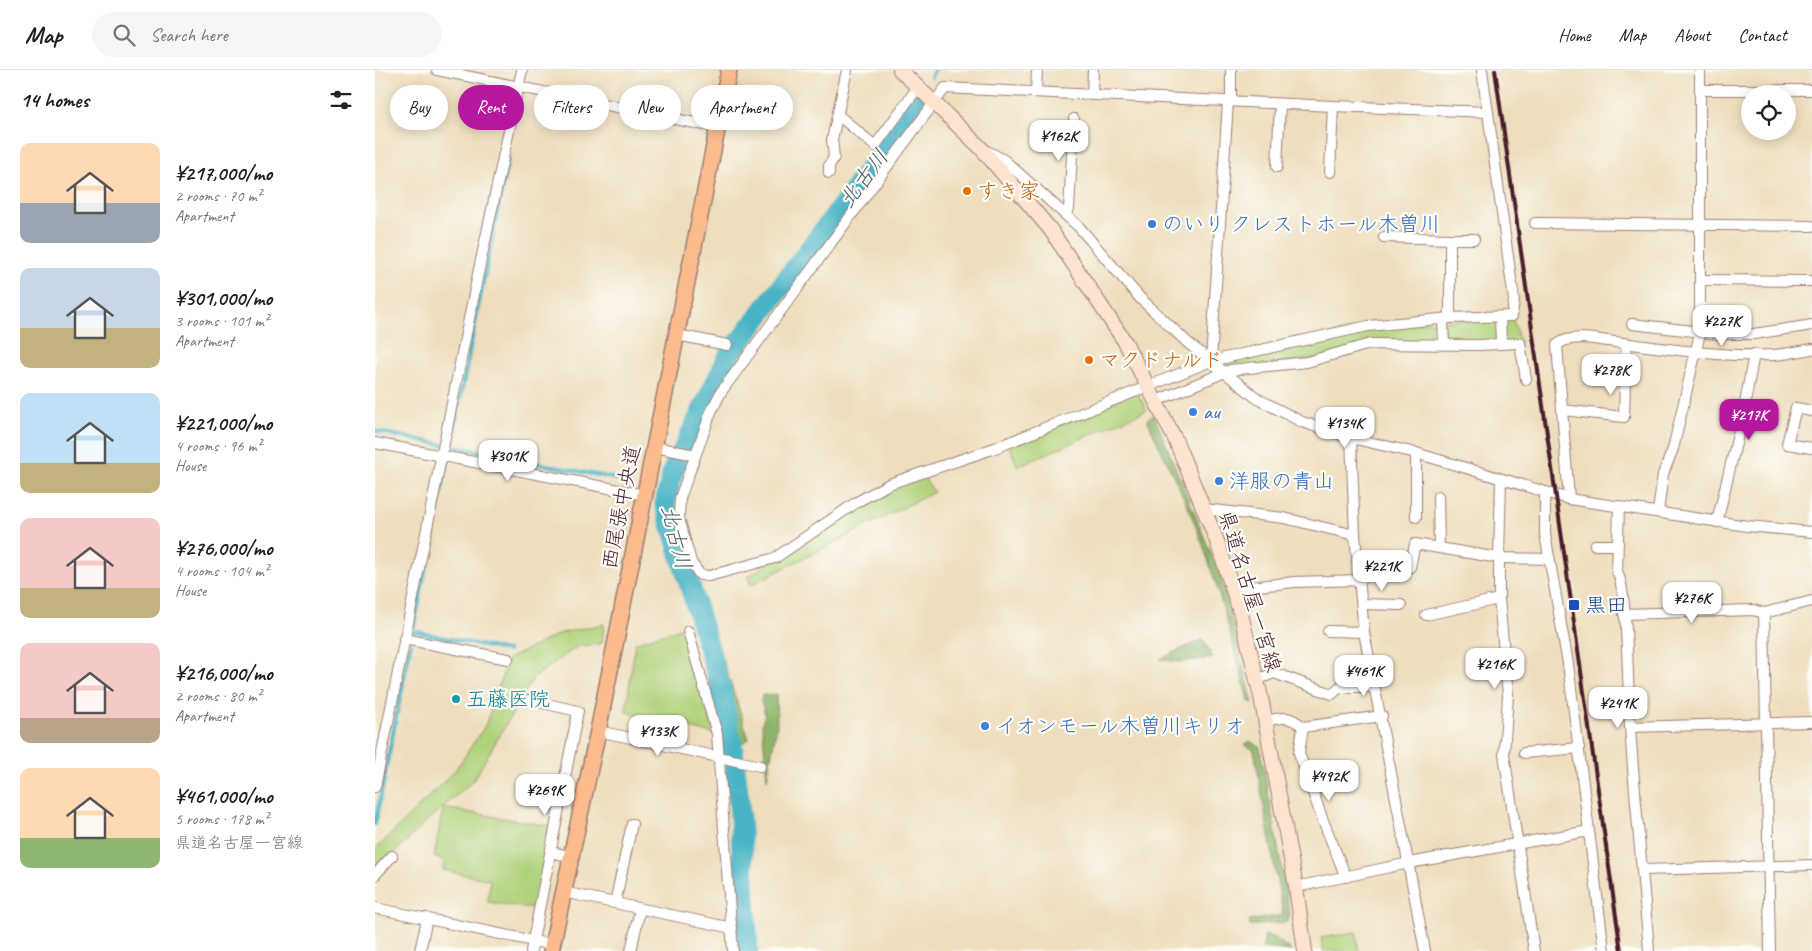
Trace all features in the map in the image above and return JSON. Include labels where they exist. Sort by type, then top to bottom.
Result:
[{"type":"main road","name":"西尾張中央道","points":[[726,85],[729,70]]},
{"type":"main road","name":"県道名古屋一宮線","points":[[899,70],[935,102],[981,148],[1050,229],[1078,268],[1125,342],[1175,439],[1204,509],[1233,589],[1257,680],[1296,887],[1305,951]]},
{"type":"main road","name":"西尾張中央道","points":[[552,948],[570,856],[599,731],[645,495],[662,449],[677,335],[719,130]]},
{"type":"street","points":[[437,70],[508,85]]},
{"type":"street","points":[[518,85],[522,70]]},
{"type":"street","points":[[829,172],[829,166],[834,157],[832,140],[847,70]]},
{"type":"street","points":[[1036,90],[1037,70]]},
{"type":"street","points":[[1092,94],[1093,70]]},
{"type":"street","points":[[1211,362],[1231,70]]},
{"type":"street","points":[[1482,70],[1488,112],[1514,300],[1512,316],[1447,318],[1368,326],[1211,362],[995,448],[889,484],[857,502],[775,558],[709,576],[700,575],[691,562],[679,518],[680,498],[693,455],[721,392],[945,88],[1036,90],[1230,102],[1488,112]]},
{"type":"street","points":[[1658,512],[1663,474],[1673,449],[1697,353],[1700,333],[1700,70]]},
{"type":"street","points":[[838,115],[875,146],[918,87]]},
{"type":"street","points":[[524,88],[691,122]]},
{"type":"street","points":[[1700,90],[1812,90]]},
{"type":"street","points":[[1277,167],[1280,104]]},
{"type":"street","points":[[1329,172],[1333,106]]},
{"type":"street","points":[[1064,214],[1069,209],[1075,120]]},
{"type":"street","points":[[375,787],[509,130]]},
{"type":"street","points":[[981,148],[1004,160],[1064,214],[1101,250],[1140,298],[1173,331],[1258,399],[1302,422],[1351,438],[1416,453],[1569,498],[1717,522],[1812,532]]},
{"type":"street","points":[[1535,223],[1812,226]]},
{"type":"street","points":[[1384,237],[1475,239]]},
{"type":"street","points":[[1444,344],[1447,318],[1450,239]]},
{"type":"street","points":[[1699,280],[1812,281]]},
{"type":"street","points":[[1500,317],[1501,344]]},
{"type":"street","points":[[1632,324],[1700,333],[1754,334],[1812,325]]},
{"type":"street","points":[[1368,326],[1370,344]]},
{"type":"street","points":[[677,335],[727,346]]},
{"type":"street","points":[[1569,498],[1557,345],[1561,341],[1572,339],[1626,343],[1697,353],[1772,355],[1812,349]]},
{"type":"street","points":[[1156,401],[1230,370],[1261,365],[1307,362],[1370,344],[1501,344],[1519,342],[1526,379]]},
{"type":"street","points":[[1563,410],[1624,417],[1626,343]]},
{"type":"street","points":[[1717,522],[1743,414],[1754,354]]},
{"type":"street","points":[[1812,411],[1796,408],[1787,444],[1812,448]]},
{"type":"street","points":[[1351,438],[1355,535],[1365,632],[1425,951]]},
{"type":"street","points":[[375,443],[443,448],[645,495]]},
{"type":"street","points":[[662,449],[693,455]]},
{"type":"street","points":[[1416,453],[1416,517]]},
{"type":"street","points":[[1501,479],[1499,599],[1508,695],[1504,754],[1534,951]]},
{"type":"street","points":[[1545,492],[1545,534],[1568,664],[1604,951]]},
{"type":"street","points":[[1438,496],[1439,548]]},
{"type":"street","points":[[1619,506],[1617,572],[1621,578],[1630,727],[1649,951]]},
{"type":"street","points":[[1204,509],[1284,518],[1355,535]]},
{"type":"street","points":[[1359,565],[1410,567],[1415,544],[1499,558],[1550,559]]},
{"type":"street","points":[[1595,545],[1618,545]]},
{"type":"street","points":[[1233,589],[1294,582],[1361,580]]},
{"type":"street","points":[[1426,616],[1499,599]]},
{"type":"street","points":[[1624,614],[1753,610],[1764,613],[1812,601]]},
{"type":"street","points":[[1362,604],[1401,605]]},
{"type":"street","points":[[1764,613],[1771,951]]},
{"type":"street","points":[[688,631],[722,758],[733,951]]},
{"type":"street","points":[[1328,631],[1365,632]]},
{"type":"street","points":[[405,639],[507,659]]},
{"type":"street","points":[[1257,680],[1274,673],[1332,694],[1340,687],[1375,687]]},
{"type":"street","points":[[529,700],[579,711],[531,951]]},
{"type":"street","points":[[1265,721],[1280,717],[1293,718],[1303,727],[1382,716]]},
{"type":"street","points":[[1630,727],[1812,722]]},
{"type":"street","points":[[1303,727],[1299,753],[1322,818],[1346,877]]},
{"type":"street","points":[[599,731],[759,766]]},
{"type":"street","points":[[1524,753],[1579,748]]},
{"type":"street","points":[[615,903],[632,824]]},
{"type":"street","points":[[1296,887],[1409,863],[1589,831]]},
{"type":"street","points":[[550,852],[570,856]]},
{"type":"street","points":[[375,875],[393,856]]},
{"type":"street","points":[[1643,870],[1812,865]]},
{"type":"street","points":[[563,892],[732,928]]},
{"type":"street","points":[[375,908],[533,940],[552,948]]},
{"type":"street","points":[[631,951],[640,909]]},
{"type":"street","points":[[420,951],[427,918]]},
{"type":"green space","points":[[1512,316],[1520,343],[1370,344],[1321,358],[1230,370],[1211,361],[1368,326]]},
{"type":"green space","points":[[1136,391],[1147,410],[1018,466],[1009,447]]},
{"type":"green space","points":[[1154,415],[1221,578],[1253,703],[1248,701],[1208,559],[1185,500],[1147,419]]},
{"type":"green space","points":[[920,472],[934,492],[751,585],[748,577],[857,502]]},
{"type":"green space","points":[[604,624],[602,643],[577,647],[533,678],[473,781],[428,820],[375,872],[375,850],[456,769],[485,726],[508,659],[561,633]]},
{"type":"green space","points":[[683,627],[714,734],[626,712],[635,643]]},
{"type":"green space","points":[[714,633],[749,739],[740,745],[722,672],[710,635]]},
{"type":"green space","points":[[1203,639],[1213,658],[1179,662],[1160,659]]},
{"type":"green space","points":[[776,694],[777,726],[767,779],[762,724],[765,714],[761,701],[762,695]]},
{"type":"green space","points":[[1250,741],[1260,747],[1290,914],[1287,922],[1250,926],[1249,921],[1283,915],[1254,750],[1244,744]]},
{"type":"green space","points":[[443,808],[550,826],[539,910],[488,902],[490,880],[443,870],[444,861],[434,857]]},
{"type":"green space","points":[[1356,932],[1359,951],[1323,951],[1321,938]]},
{"type":"green space","points":[[1265,935],[1275,938],[1292,951],[1262,948]]},
{"type":"waterway","name":"北古川","points":[[931,77],[934,70]]},
{"type":"waterway","name":"北古川","points":[[748,951],[739,800],[732,744],[719,681],[665,504],[673,471],[728,357],[906,121],[916,103]]},
{"type":"waterway","points":[[450,449],[508,158]]},
{"type":"waterway","points":[[375,431],[444,445]]},
{"type":"waterway","points":[[451,446],[627,481]]},
{"type":"waterway","points":[[448,460],[413,631],[508,651]]},
{"type":"waterway","points":[[375,824],[411,643]]},
{"type":"railway","points":[[1495,70],[1621,951]]},
{"type":"place","name":"すき家","points":[[967,191]]},
{"type":"place","name":"のいり クレストホール木曽川","points":[[1152,224]]},
{"type":"place","name":"マクドナルド","points":[[1089,360]]},
{"type":"place","name":"au","points":[[1193,412]]},
{"type":"place","name":"洋服の青山","points":[[1219,481]]},
{"type":"place","name":"黒田","points":[[1574,605]]},
{"type":"place","name":"五藤医院","points":[[456,699]]},
{"type":"place","name":"イオンモール木曽川キリオ","points":[[985,726]]}]
